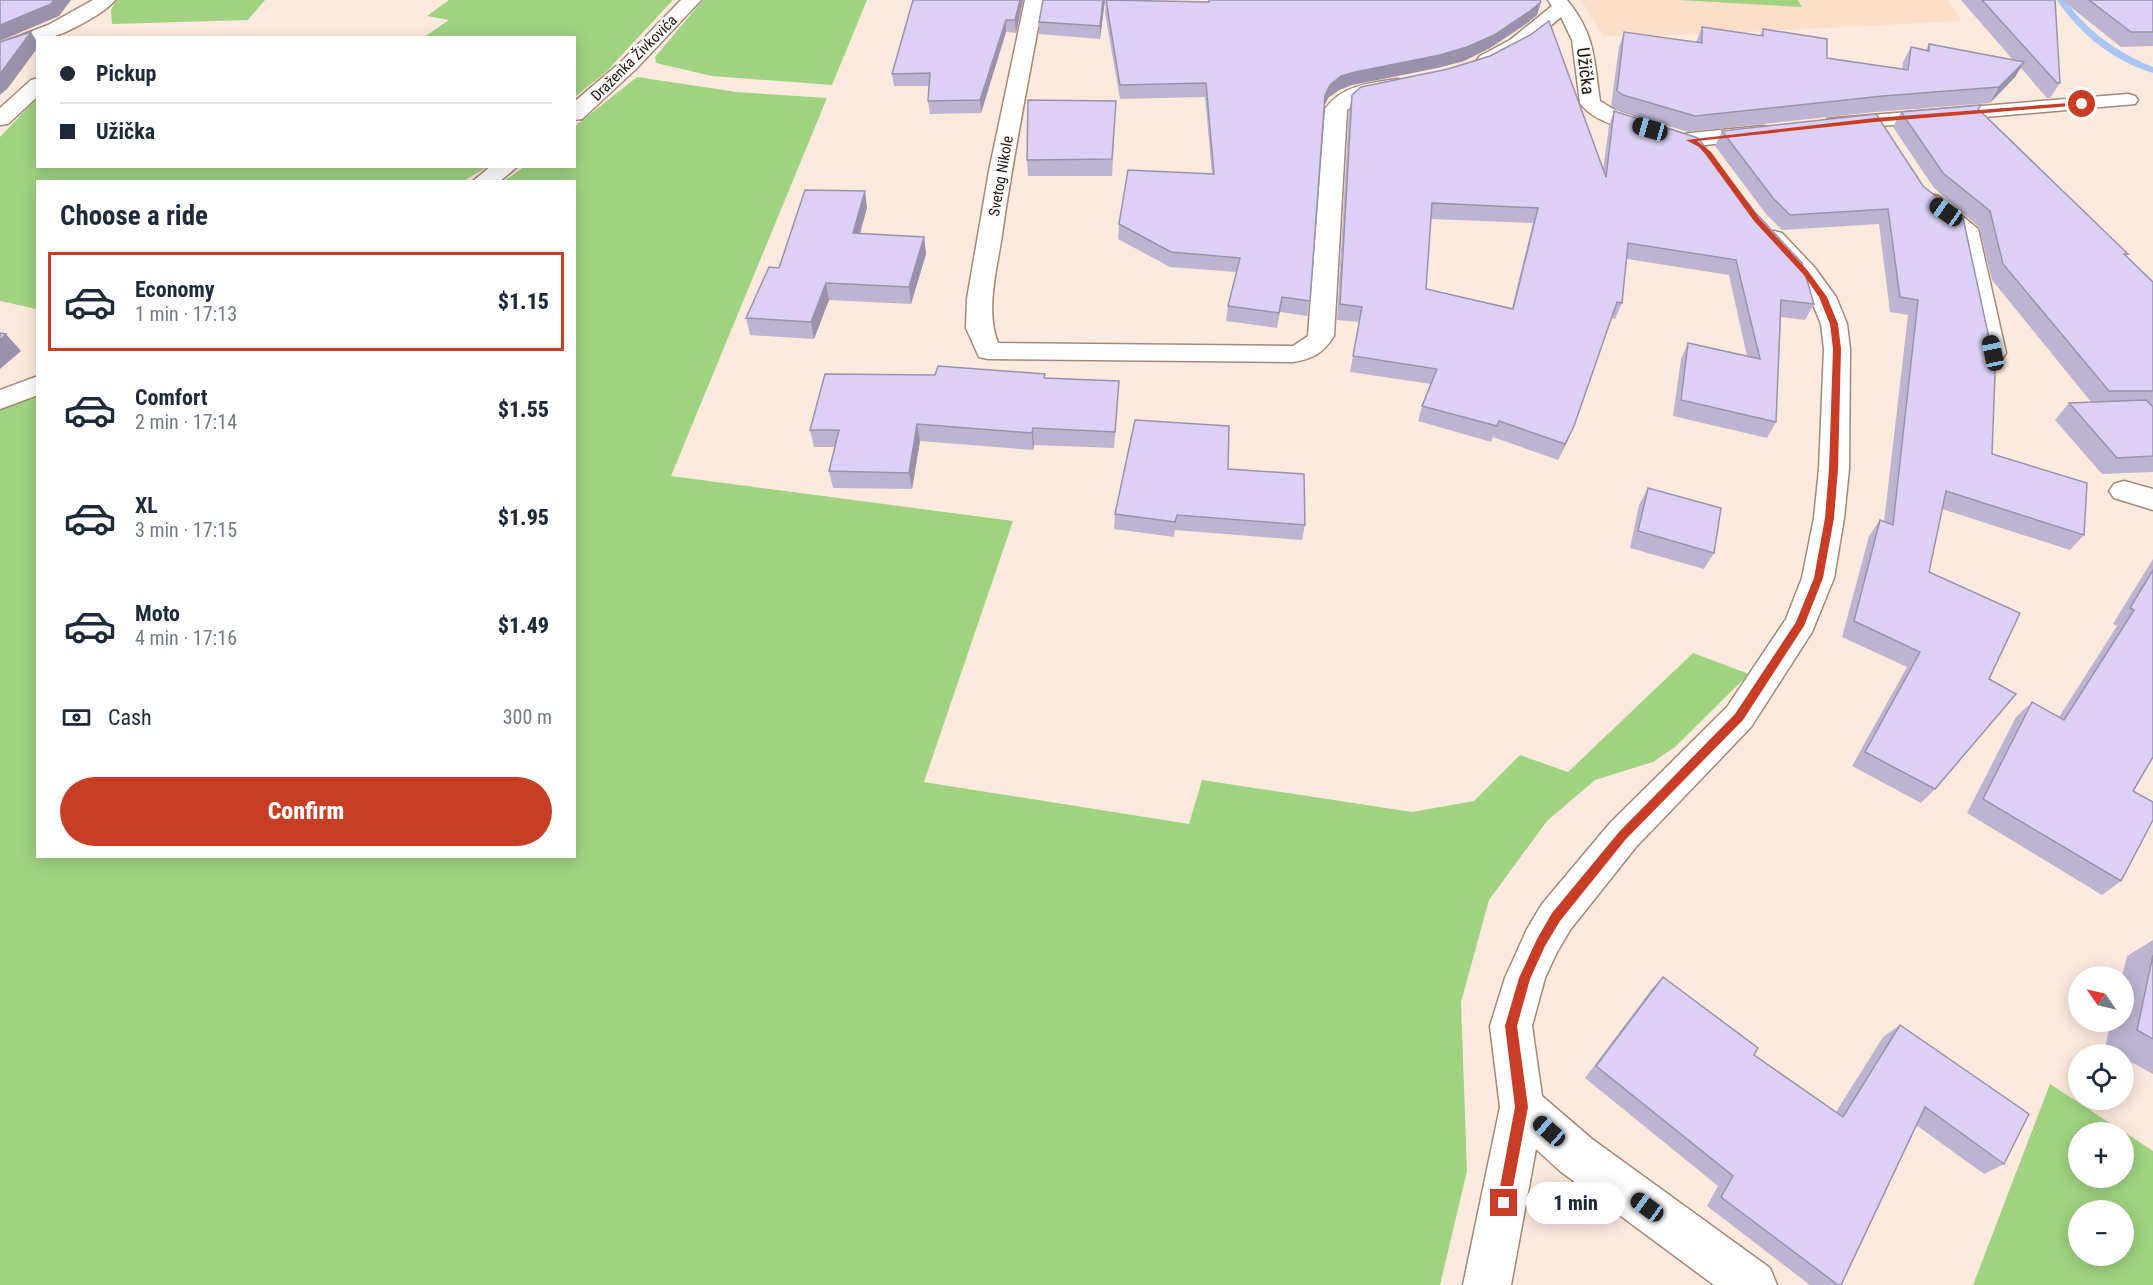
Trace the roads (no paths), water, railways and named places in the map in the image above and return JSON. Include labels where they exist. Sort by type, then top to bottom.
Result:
[{"type":"street","name":"Draženka Živkovića","points":[[576,112],[629,66],[692,0]]},
{"type":"street","name":"Svetog Nikole","points":[[1034,0],[1000,171],[981,299],[979,328],[988,351],[1293,354],[1305,352],[1316,346],[1322,336],[1336,109],[1340,101],[1350,95],[1418,80]]},
{"type":"street","points":[[98,29],[100,4]]},
{"type":"street","points":[[0,49],[23,42],[100,4]]},
{"type":"street","points":[[1471,67],[1517,44],[1559,4]]},
{"type":"street","name":"Užička","points":[[1559,4],[1572,18],[1582,40],[1586,84],[1593,107],[1617,119],[1690,140],[1701,146],[1720,169]]},
{"type":"street","points":[[0,119],[36,86]]},
{"type":"street","points":[[1817,126],[1882,130],[2128,100]]},
{"type":"street","points":[[1690,140],[1782,130]]},
{"type":"street","points":[[486,180],[504,168]]},
{"type":"street","points":[[1919,188],[1931,202],[1966,229],[1993,353]]},
{"type":"street","points":[[1487,1285],[1522,1107],[1511,1026],[1525,978],[1541,942],[1556,917],[1623,835],[1739,717],[1800,623],[1818,578],[1829,518],[1834,469],[1837,349],[1834,324],[1823,297],[1806,273],[1756,220]]},
{"type":"street","points":[[0,400],[36,386]]},
{"type":"street","points":[[2124,491],[2153,500]]},
{"type":"street","points":[[1522,1107],[1576,1155],[1754,1285]]},
{"type":"waterway","points":[[2061,0],[2079,24],[2101,43],[2153,70]]}]
